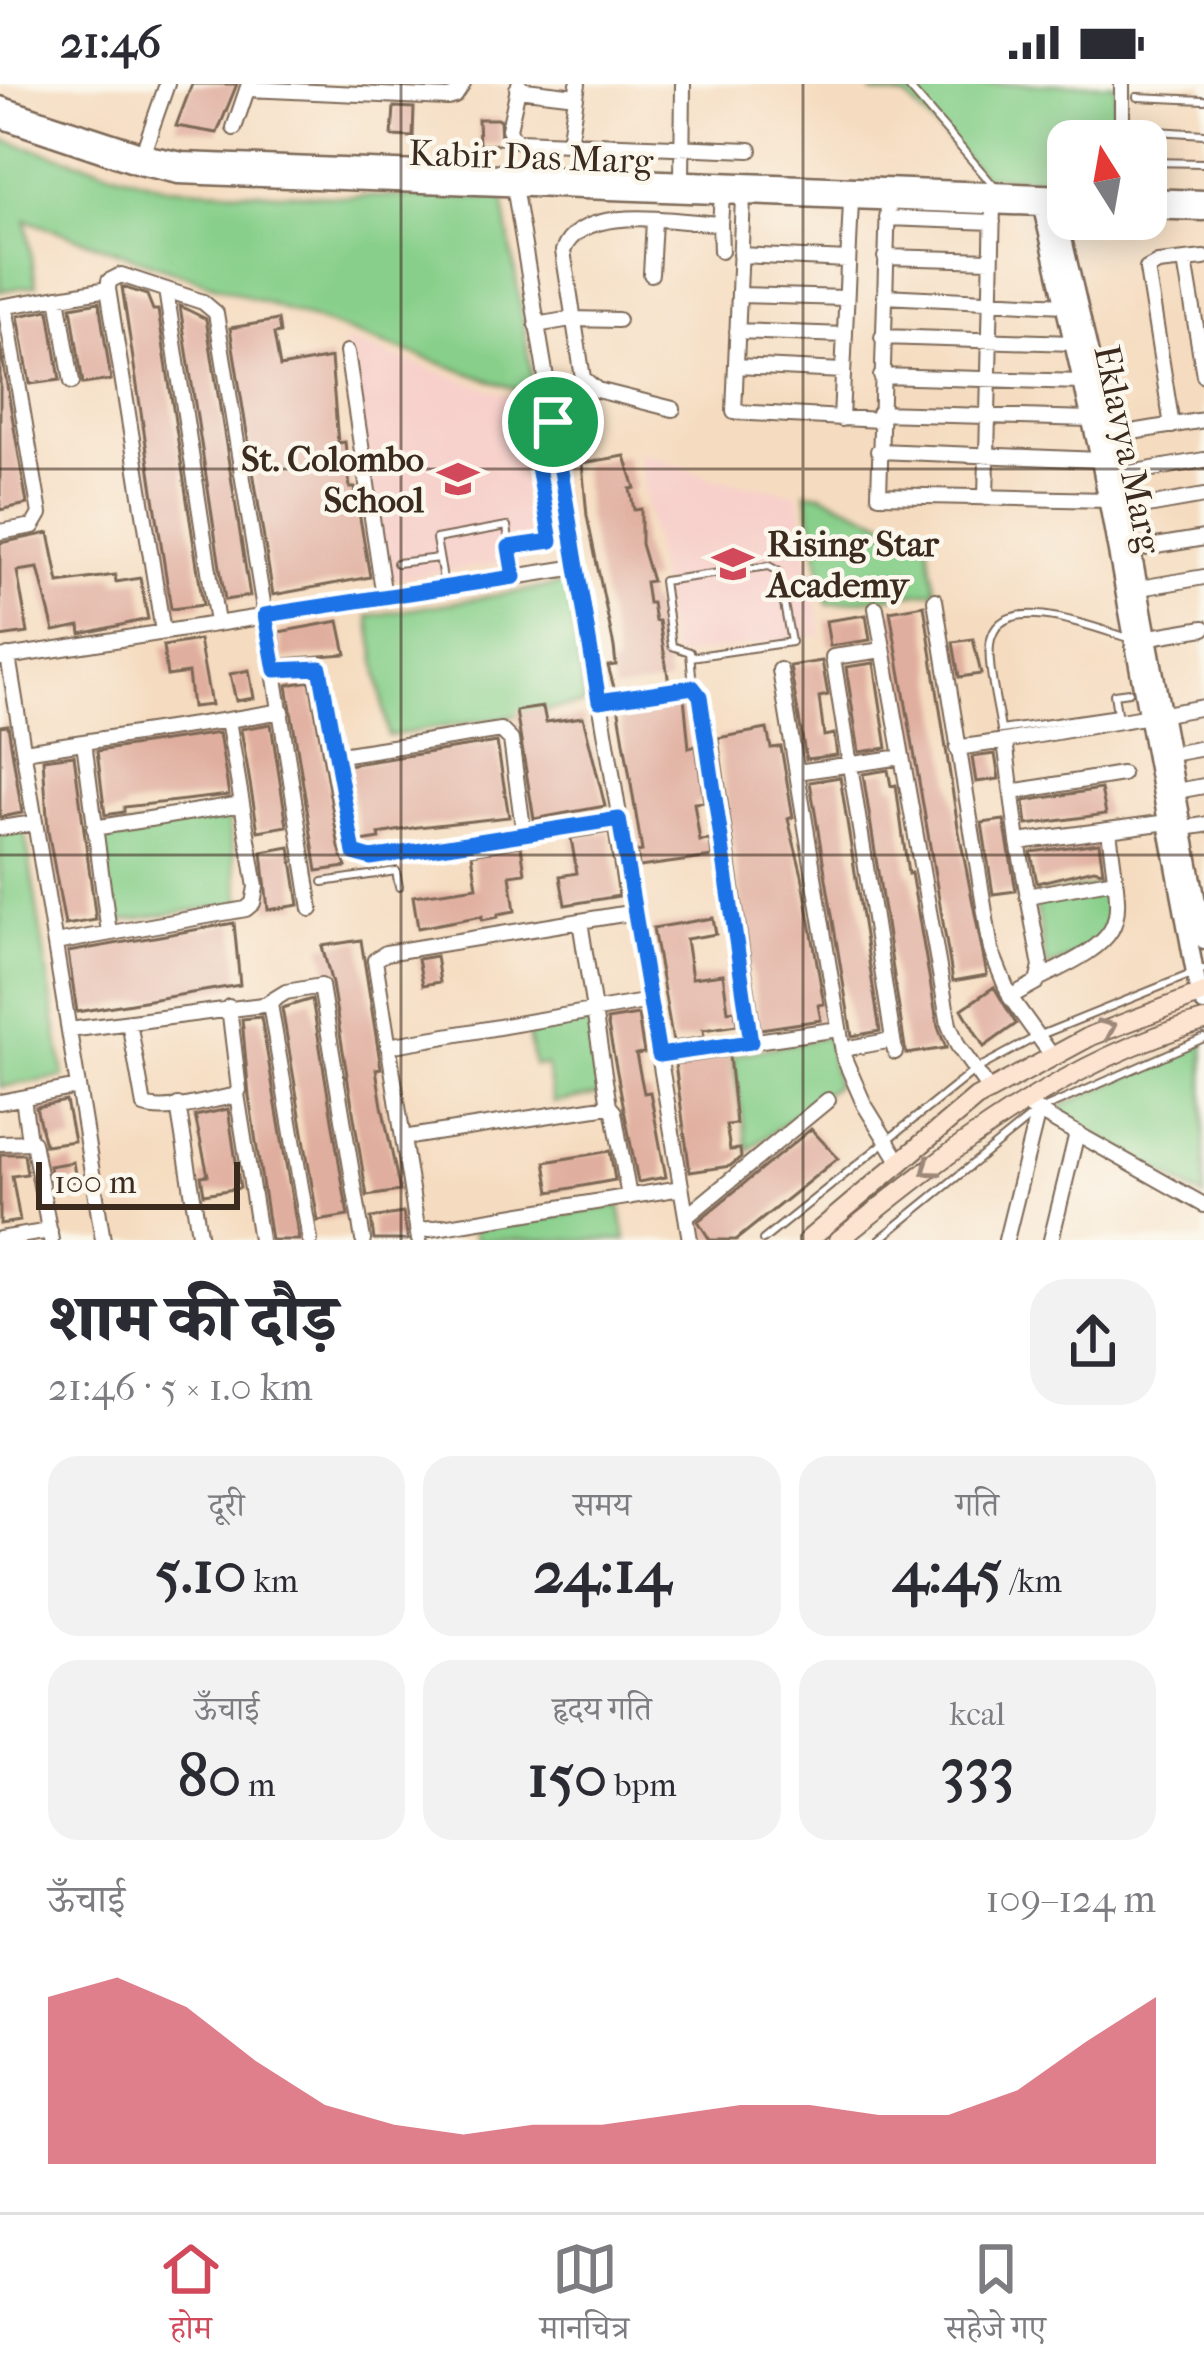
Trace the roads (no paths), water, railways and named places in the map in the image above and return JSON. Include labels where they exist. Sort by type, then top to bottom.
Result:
[{"type":"main road","points":[[808,1240],[989,1091],[1136,1016],[1202,997]]},
{"type":"main road","points":[[839,1240],[1030,1107],[1144,1043],[1204,1021]]},
{"type":"street","points":[[234,128],[249,87],[448,98],[463,84]]},
{"type":"street","points":[[682,180],[683,92],[701,84]]},
{"type":"street","points":[[1122,84],[1122,120]]},
{"type":"street","points":[[141,159],[162,85]]},
{"type":"street","points":[[569,142],[577,90],[518,86],[509,130],[513,138],[569,142],[750,150]]},
{"type":"street","name":"Kabir Das Marg","points":[[0,105],[141,159]]},
{"type":"street","name":"Kabir Das Marg","points":[[0,119],[141,159],[851,201],[887,210],[1047,201]]},
{"type":"street","name":"Kabir Das Marg","points":[[513,181],[682,180],[995,206]]},
{"type":"street","points":[[513,181],[690,1240]]},
{"type":"street","points":[[721,250],[722,196]]},
{"type":"street","points":[[743,197],[735,413],[1091,419]]},
{"type":"street","points":[[1167,197],[1204,199]]},
{"type":"street","points":[[841,418],[851,201]]},
{"type":"street","points":[[986,498],[995,206]]},
{"type":"street","points":[[887,210],[878,452],[882,496],[1116,505],[1204,496]]},
{"type":"street","points":[[1167,211],[1204,212]]},
{"type":"street","points":[[673,410],[589,386],[580,370],[562,265],[567,239],[594,221],[720,224]]},
{"type":"street","points":[[651,274],[654,221]]},
{"type":"street","name":"Eklavya Marg","points":[[1058,240],[1064,305],[1091,419],[1118,475],[1116,505],[1176,825],[1202,997]]},
{"type":"street","name":"Eklavya Marg","points":[[1062,240],[1102,437],[1100,460],[1132,550],[1140,588],[1142,639]]},
{"type":"street","points":[[740,255],[848,260]]},
{"type":"street","points":[[886,257],[991,260]]},
{"type":"street","points":[[1172,426],[1147,274],[1150,266],[1204,258]]},
{"type":"street","points":[[1185,261],[1204,375]]},
{"type":"street","points":[[163,632],[107,289],[109,281],[121,275],[203,302],[219,320],[265,615]]},
{"type":"street","points":[[0,532],[33,526],[40,514],[3,306],[107,289]]},
{"type":"street","points":[[166,290],[217,623]]},
{"type":"street","points":[[739,295],[847,298]]},
{"type":"street","points":[[884,296],[1064,305]]},
{"type":"street","points":[[58,297],[72,382]]},
{"type":"street","points":[[536,325],[618,320]]},
{"type":"street","points":[[737,331],[845,335]]},
{"type":"street","points":[[882,337],[1073,343]]},
{"type":"street","points":[[347,352],[384,597]]},
{"type":"street","points":[[736,367],[843,371]]},
{"type":"street","points":[[880,376],[1082,382]]},
{"type":"street","points":[[1102,437],[1204,420]]},
{"type":"street","points":[[878,452],[1100,460]]},
{"type":"street","points":[[1118,475],[1204,460]]},
{"type":"street","points":[[1132,550],[1204,538]]},
{"type":"street","points":[[104,1240],[24,751],[4,657],[577,567]]},
{"type":"street","points":[[1140,588],[1204,578]]},
{"type":"street","points":[[935,600],[991,950],[1010,997],[1053,1057]]},
{"type":"street","points":[[876,608],[949,1024],[989,1091]]},
{"type":"street","points":[[1142,639],[1204,628]]},
{"type":"street","points":[[268,633],[311,908]]},
{"type":"street","points":[[843,1049],[894,1046],[833,657],[883,650]]},
{"type":"street","points":[[275,670],[320,668],[354,853],[364,857],[619,819]]},
{"type":"street","points":[[780,670],[843,1049],[864,1104],[902,1164]]},
{"type":"street","points":[[693,687],[700,696],[751,1042]]},
{"type":"street","points":[[957,748],[1204,707]]},
{"type":"street","points":[[24,751],[282,711]]},
{"type":"street","name":"Eklavya Marg","points":[[1156,715],[1178,790],[1176,825],[1197,864],[1204,940]]},
{"type":"street","points":[[55,943],[247,909],[253,903],[256,887],[228,720]]},
{"type":"street","points":[[334,756],[501,730],[512,740],[524,836]]},
{"type":"street","points":[[1005,741],[1040,978]]},
{"type":"street","points":[[84,742],[109,933]]},
{"type":"street","points":[[1171,754],[1204,748]]},
{"type":"street","points":[[797,772],[902,757]]},
{"type":"street","points":[[1012,793],[1122,774]]},
{"type":"street","points":[[1178,790],[1204,786]]},
{"type":"street","points":[[94,828],[242,804]]},
{"type":"street","points":[[0,828],[35,823]]},
{"type":"street","points":[[1018,842],[1109,830],[1204,825]]},
{"type":"street","points":[[1010,997],[1099,947],[1113,931],[1119,911],[1109,830]]},
{"type":"street","points":[[1027,896],[1115,880]]},
{"type":"street","points":[[635,912],[379,956],[375,966],[418,1235],[681,1188]]},
{"type":"street","points":[[580,921],[592,1011],[629,1196]]},
{"type":"street","points":[[69,1030],[268,1003],[286,992],[321,986],[363,1240]]},
{"type":"street","points":[[388,1046],[650,1001]]},
{"type":"street","points":[[268,1003],[273,1007],[310,1240]]},
{"type":"street","points":[[229,1007],[260,1240]]},
{"type":"street","points":[[129,1022],[144,1106],[178,1106],[237,1094]]},
{"type":"street","points":[[659,1055],[839,1029]]},
{"type":"street","points":[[0,1102],[78,1087]]},
{"type":"street","points":[[0,1239],[51,1236],[22,1098]]},
{"type":"street","points":[[686,1217],[828,1100]]},
{"type":"street","points":[[178,1106],[200,1240]]},
{"type":"street","points":[[403,1138],[609,1106]]},
{"type":"street","points":[[1006,1240],[1030,1107],[1204,1205]]},
{"type":"street","points":[[1051,1240],[1077,1133]]},
{"type":"street","points":[[0,1143],[29,1140]]},
{"type":"lane","points":[[906,84],[995,206]]},
{"type":"lane","points":[[1164,84],[1164,98]]},
{"type":"lane","points":[[1137,97],[1204,100]]},
{"type":"lane","points":[[1167,134],[1204,134]]},
{"type":"lane","points":[[1167,162],[1204,163]]},
{"type":"lane","points":[[509,547],[551,541],[530,416]]},
{"type":"lane","points":[[531,426],[553,422]]},
{"type":"lane","points":[[543,496],[565,494]]},
{"type":"lane","points":[[444,588],[436,539],[507,526],[514,577]]},
{"type":"lane","points":[[397,563],[439,558]]},
{"type":"lane","points":[[599,701],[693,687],[691,657],[672,646],[664,581],[774,568],[790,642],[691,657]]},
{"type":"lane","points":[[1129,692],[1114,694],[1118,713],[1001,730],[992,634],[999,624],[1028,614],[1142,639]]},
{"type":"lane","points":[[265,615],[268,633]]},
{"type":"lane","points":[[364,857],[368,875]]},
{"type":"lane","points":[[323,883],[396,871],[399,887]]},
{"type":"lane","points":[[763,1240],[975,1070],[1039,1036],[1199,970]]},
{"type":"lane","points":[[879,1240],[1030,1107],[1204,1038]]},
{"type":"place","name":"St. Colombo School","points":[[458,479]]},
{"type":"place","name":"Rising Star Academy","points":[[733,564]]}]
